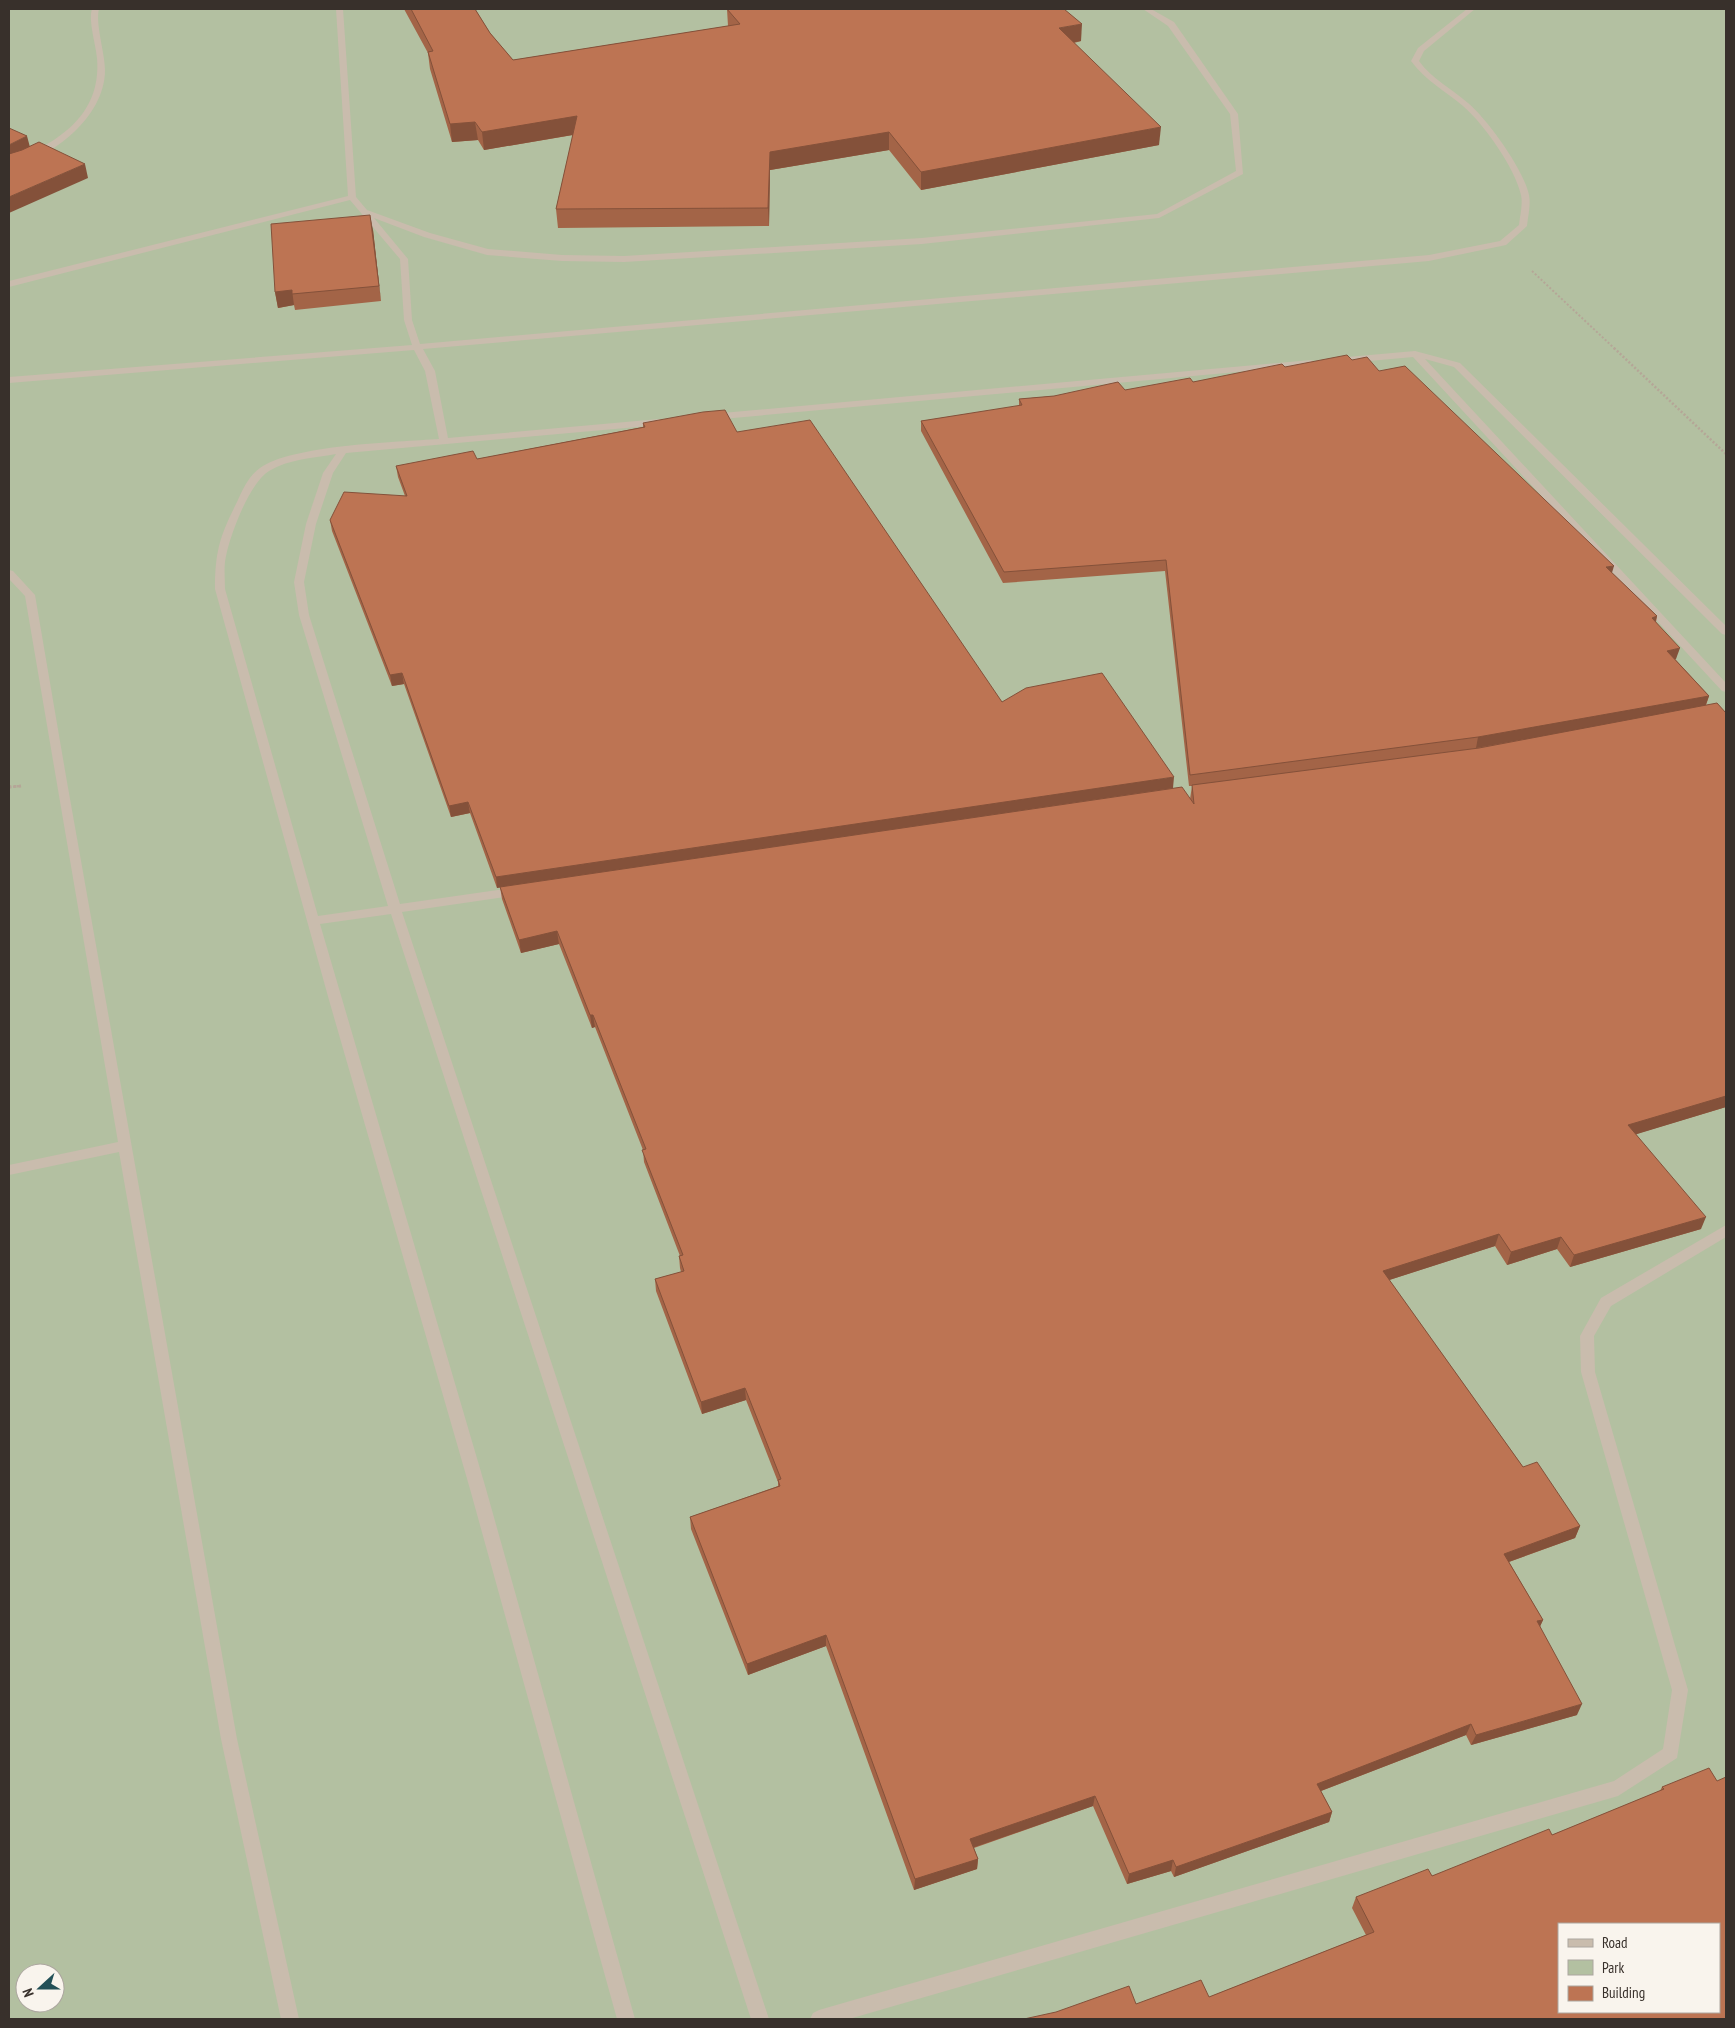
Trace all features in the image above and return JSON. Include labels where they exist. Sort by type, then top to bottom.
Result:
[{"type":"street","points":[[9,166],[64,139],[90,112],[102,76],[95,10],[85,9]]},
{"type":"street","points":[[339,9],[352,197],[404,259],[408,320],[417,347],[430,371],[444,442]]},
{"type":"street","points":[[366,212],[427,235],[487,252],[562,258],[624,259],[922,241],[1159,216],[1240,172],[1234,114],[1171,24],[1146,9]]},
{"type":"street","points":[[9,380],[417,347],[1429,258],[1503,243],[1523,226],[1525,196],[1511,166],[1494,139],[1468,106],[1422,72],[1415,62],[1421,50],[1471,9]]},
{"type":"street","points":[[9,284],[196,235],[352,197]]},
{"type":"street","points":[[1415,354],[1726,689]]},
{"type":"street","points":[[701,418],[1415,354],[1457,365],[1726,632]]},
{"type":"street","points":[[626,2019],[478,1489],[313,921],[220,589],[220,563],[226,534],[253,479],[265,469],[288,459],[343,450],[672,421]]},
{"type":"street","points":[[343,450],[328,473],[311,524],[299,582],[304,616],[395,908],[760,2019]]},
{"type":"street","points":[[9,573],[30,595],[229,1740],[290,2019]]},
{"type":"street","points":[[313,921],[533,888]]},
{"type":"street","points":[[9,1170],[125,1146]]},
{"type":"street","points":[[819,2019],[1618,1788],[1671,1752],[1680,1690],[1588,1372],[1587,1336],[1606,1302],[1726,1230]]},
{"type":"path","points":[[1503,243],[1726,454]]},
{"type":"green space","points":[[9,9],[1726,9],[1726,2019],[9,2019]]},
{"type":"building","points":[[411,9],[475,9],[490,33],[513,60],[740,24],[727,9],[1064,9],[1082,24],[1059,28],[1161,127],[921,172],[889,132],[770,152],[768,208],[556,209],[577,116],[482,132],[475,122],[450,124],[428,52],[433,51]]},
{"type":"building","points":[[9,128],[27,136],[9,145]]},
{"type":"building","points":[[39,142],[85,164],[9,197],[9,154]]},
{"type":"building","points":[[370,215],[379,286],[292,294],[292,290],[275,292],[271,224]]},
{"type":"building","points":[[1347,355],[1352,360],[1367,357],[1379,371],[1405,366],[1614,566],[1606,567],[1657,616],[1652,618],[1680,648],[1667,651],[1709,696],[1478,737],[1190,775],[1166,560],[1004,572],[921,421],[1022,405],[1019,399],[1054,396],[1118,382],[1125,390],[1190,378],[1193,382],[1282,364],[1285,367]]},
{"type":"building","points":[[725,410],[737,432],[810,420],[1002,702],[1026,688],[1102,673],[1174,777],[496,877],[468,802],[449,806],[402,673],[390,675],[330,520],[344,492],[407,496],[396,466],[473,451],[477,459],[645,427],[643,423]]},
{"type":"building","points":[[1717,703],[1726,713],[1726,1096],[1628,1125],[1706,1217],[1574,1255],[1561,1237],[1511,1252],[1499,1234],[1383,1271],[1523,1467],[1537,1462],[1580,1526],[1504,1554],[1543,1620],[1537,1621],[1582,1704],[1476,1735],[1471,1724],[1317,1784],[1332,1812],[1176,1867],[1173,1860],[1129,1874],[1095,1796],[970,1839],[978,1859],[915,1879],[826,1635],[747,1664],[690,1517],[780,1486],[778,1480],[781,1479],[745,1388],[701,1402],[655,1279],[684,1271],[679,1256],[683,1255],[642,1150],[646,1149],[593,1015],[590,1015],[557,931],[519,940],[500,887],[1182,787],[1194,804],[1192,785],[1479,748]]},
{"type":"building","points":[[1709,1768],[1717,1781],[1726,1777],[1726,2019],[1024,2019],[1056,2012],[1129,1986],[1136,2004],[1201,1980],[1209,1997],[1374,1932],[1356,1897],[1428,1869],[1432,1876],[1549,1829],[1552,1835],[1664,1789],[1662,1787]]}]
